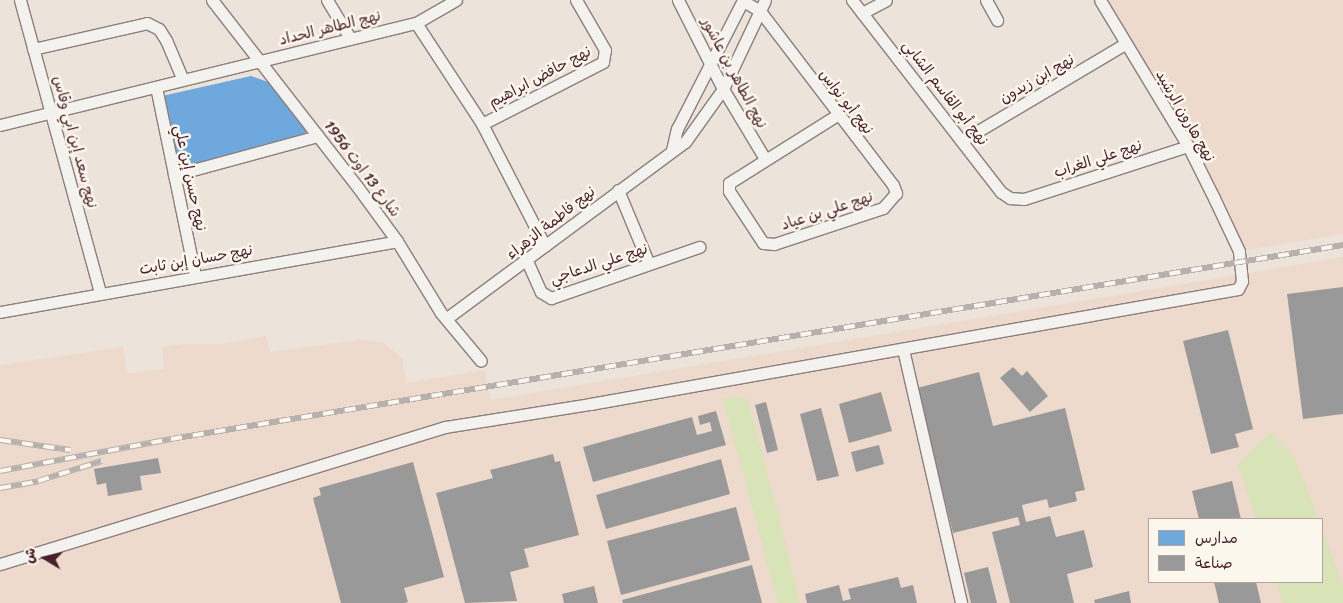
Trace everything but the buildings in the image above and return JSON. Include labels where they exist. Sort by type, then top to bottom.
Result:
[{"type":"street","name":"نهج سعد إبن ابي وقاس","points":[[20,0],[100,293]]},
{"type":"street","name":"شارع 13 اوت 1956","points":[[212,0],[397,241],[447,318],[481,361]]},
{"type":"street","points":[[327,0],[350,38]]},
{"type":"street","name":"نهج الطاهر الحداد","points":[[0,125],[416,23],[456,0]]},
{"type":"street","name":"نهج حافض ابراهيم","points":[[482,124],[602,62],[605,50],[576,0]]},
{"type":"street","name":"نهج الطاهر بن عاشور","points":[[678,0],[723,89],[765,159]]},
{"type":"street","name":"نهج فاطمة الزهراء","points":[[447,318],[527,261],[688,138],[723,89],[765,0]]},
{"type":"street","name":"نهج أبو القاسم الشابي","points":[[852,0],[963,140],[1001,192],[1017,200]]},
{"type":"street","points":[[862,13],[886,0]]},
{"type":"street","points":[[986,0],[997,20]]},
{"type":"street","name":"نهج هارون الرشيد","points":[[903,349],[1238,289],[1242,280],[1239,251],[1188,146],[1100,0]]},
{"type":"street","points":[[672,150],[677,129],[743,1],[760,11]]},
{"type":"street","name":"نهج أبو نواس","points":[[760,11],[768,26],[893,186],[894,199]]},
{"type":"street","points":[[735,17],[752,27],[768,26]]},
{"type":"street","points":[[33,49],[146,23],[159,29],[166,40],[183,80]]},
{"type":"street","points":[[416,23],[482,124],[545,246]]},
{"type":"street","name":"نهج ابن زيدون","points":[[963,140],[1126,44]]},
{"type":"street","name":"نهج حسن إبن علي","points":[[156,87],[195,275]]},
{"type":"street","points":[[765,159],[837,115]]},
{"type":"street","points":[[174,175],[318,136]]},
{"type":"street","name":"نهج علي الغراب","points":[[1017,200],[1188,146]]},
{"type":"street","name":"نهج علي بن عياد","points":[[765,159],[729,183],[734,199],[759,240],[766,244],[883,208],[894,199]]},
{"type":"street","points":[[618,190],[649,264]]},
{"type":"street","name":"نهج حسان إبن ثابت","points":[[0,312],[195,275],[397,241]]},
{"type":"street","name":"نهج علي الدعاجي","points":[[527,261],[541,292],[551,298],[699,247]]},
{"type":"street","points":[[0,564],[432,429],[903,349],[961,603]]},
{"type":"shaded area","points":[[1106,0],[1343,0],[1343,234],[1247,250]]},
{"type":"shaded area","points":[[1343,257],[1343,603],[0,603],[0,365],[123,347],[127,373],[164,369],[162,347],[182,344],[221,344],[266,336],[270,352],[360,340],[382,342],[402,358],[406,383],[485,370],[490,400]]},
{"type":"green space","points":[[747,396],[800,603],[778,603],[723,399]]},
{"type":"green space","points":[[1270,432],[1295,458],[1318,518],[1256,518],[1238,464]]},
{"type":"green space","points":[[1323,532],[1343,586],[1343,603],[1282,603],[1276,583],[1323,583]]},
{"type":"railway","points":[[0,471],[171,439],[1343,245]]},
{"type":"railway","points":[[0,440],[70,450]]},
{"type":"railway","points":[[0,488],[38,481],[102,461]]}]
